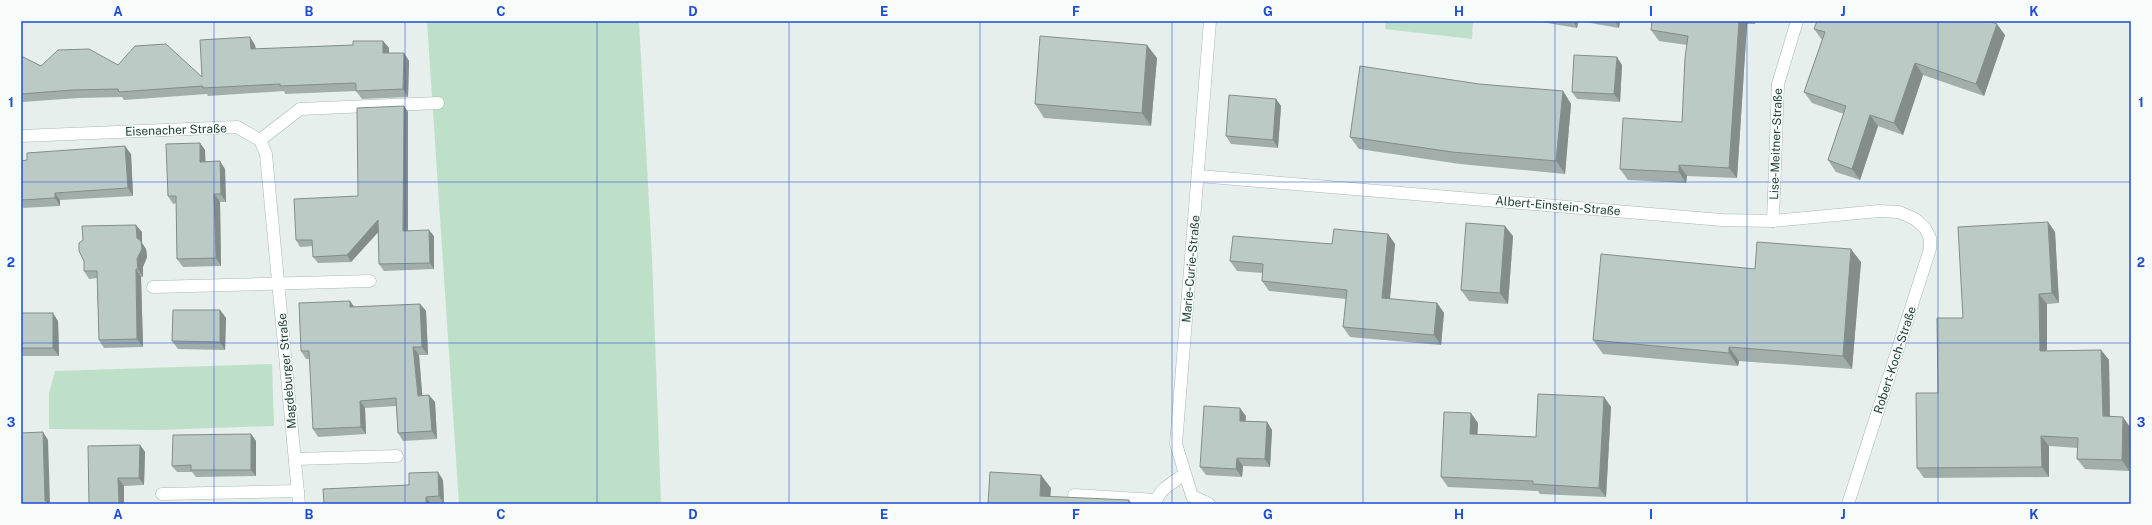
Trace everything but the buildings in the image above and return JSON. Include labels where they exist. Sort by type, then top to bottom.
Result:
[{"type":"street","name":"Marie-Curie-Straße","points":[[1209,504],[1192,496],[1176,444],[1199,176],[1210,21]]},
{"type":"street","name":"Lise-Meitner-Straße","points":[[1773,221],[1778,84],[1797,21]]},
{"type":"street","points":[[260,140],[300,109],[438,103]]},
{"type":"street","name":"Eisenacher Straße","points":[[21,136],[237,128],[260,140]]},
{"type":"street","name":"Magdeburger Straße","points":[[260,140],[266,154],[299,504]]},
{"type":"street","name":"Albert-Einstein-Straße","points":[[1199,176],[1714,220],[1773,221],[1879,211],[1900,212],[1915,219]]},
{"type":"street","name":"Robert-Koch-Straße","points":[[1848,504],[1930,249],[1930,238],[1925,228],[1915,219]]},
{"type":"street","points":[[153,287],[370,281]]},
{"type":"street","points":[[295,459],[396,456]]},
{"type":"street","points":[[1074,495],[1156,502],[1163,491],[1185,474]]},
{"type":"street","points":[[162,494],[298,491]]},
{"type":"green space","points":[[427,21],[639,21],[652,257],[661,504],[459,504]]},
{"type":"green space","points":[[1386,21],[1473,21],[1472,39],[1385,29]]},
{"type":"green space","points":[[272,364],[274,426],[157,430],[49,429],[49,393],[55,371]]}]
